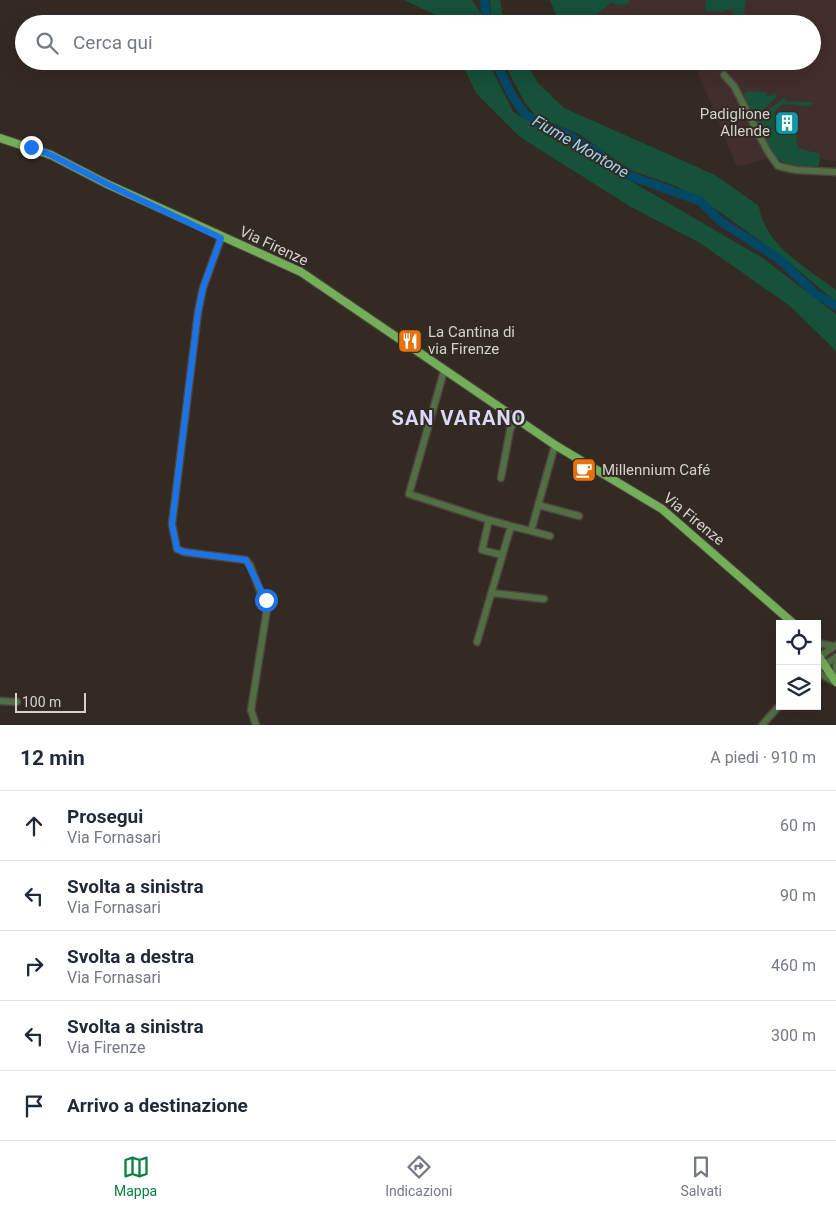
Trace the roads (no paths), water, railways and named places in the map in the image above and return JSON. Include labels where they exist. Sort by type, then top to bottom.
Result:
[{"type":"main road","name":"Via Firenze","points":[[0,138],[51,155],[221,238],[301,272],[515,418],[662,509],[789,620]]},
{"type":"main road","points":[[821,660],[836,683]]},
{"type":"street","points":[[724,75],[734,86],[768,152],[778,166],[796,170],[836,172]]},
{"type":"street","points":[[221,238],[203,288],[198,312],[172,524],[177,549],[184,552],[246,560],[266,600],[267,609],[251,710],[256,725]]},
{"type":"street","points":[[444,371],[409,494],[490,520],[550,536]]},
{"type":"street","points":[[501,478],[510,430],[515,418]]},
{"type":"street","points":[[531,531],[555,444]]},
{"type":"street","points":[[538,505],[579,516]]},
{"type":"street","points":[[490,520],[482,550],[502,555]]},
{"type":"street","points":[[478,642],[511,526]]},
{"type":"street","points":[[492,593],[544,599]]},
{"type":"street","points":[[821,644],[835,646]]},
{"type":"street","points":[[821,655],[835,646]]},
{"type":"street","points":[[821,668],[836,657]]},
{"type":"street","points":[[836,661],[836,678]]},
{"type":"street","points":[[821,674],[836,683]]},
{"type":"street","points":[[0,701],[18,702]]},
{"type":"street","points":[[762,725],[776,709]]},
{"type":"waterway","name":"Fiume Montone","points":[[484,0],[486,15]]},
{"type":"waterway","name":"Fiume Montone","points":[[500,70],[513,97],[525,114],[597,152],[625,174],[700,201],[720,221],[779,259],[816,294],[836,306]]},
{"type":"place","name":"Padiglione Allende","points":[[787,123]]},
{"type":"place","name":"La Cantina di via Firenze","points":[[410,341]]},
{"type":"place","name":"Millennium Café","points":[[584,470]]},
{"type":"district","name":"SAN VARANO","points":[[459,418]]}]
